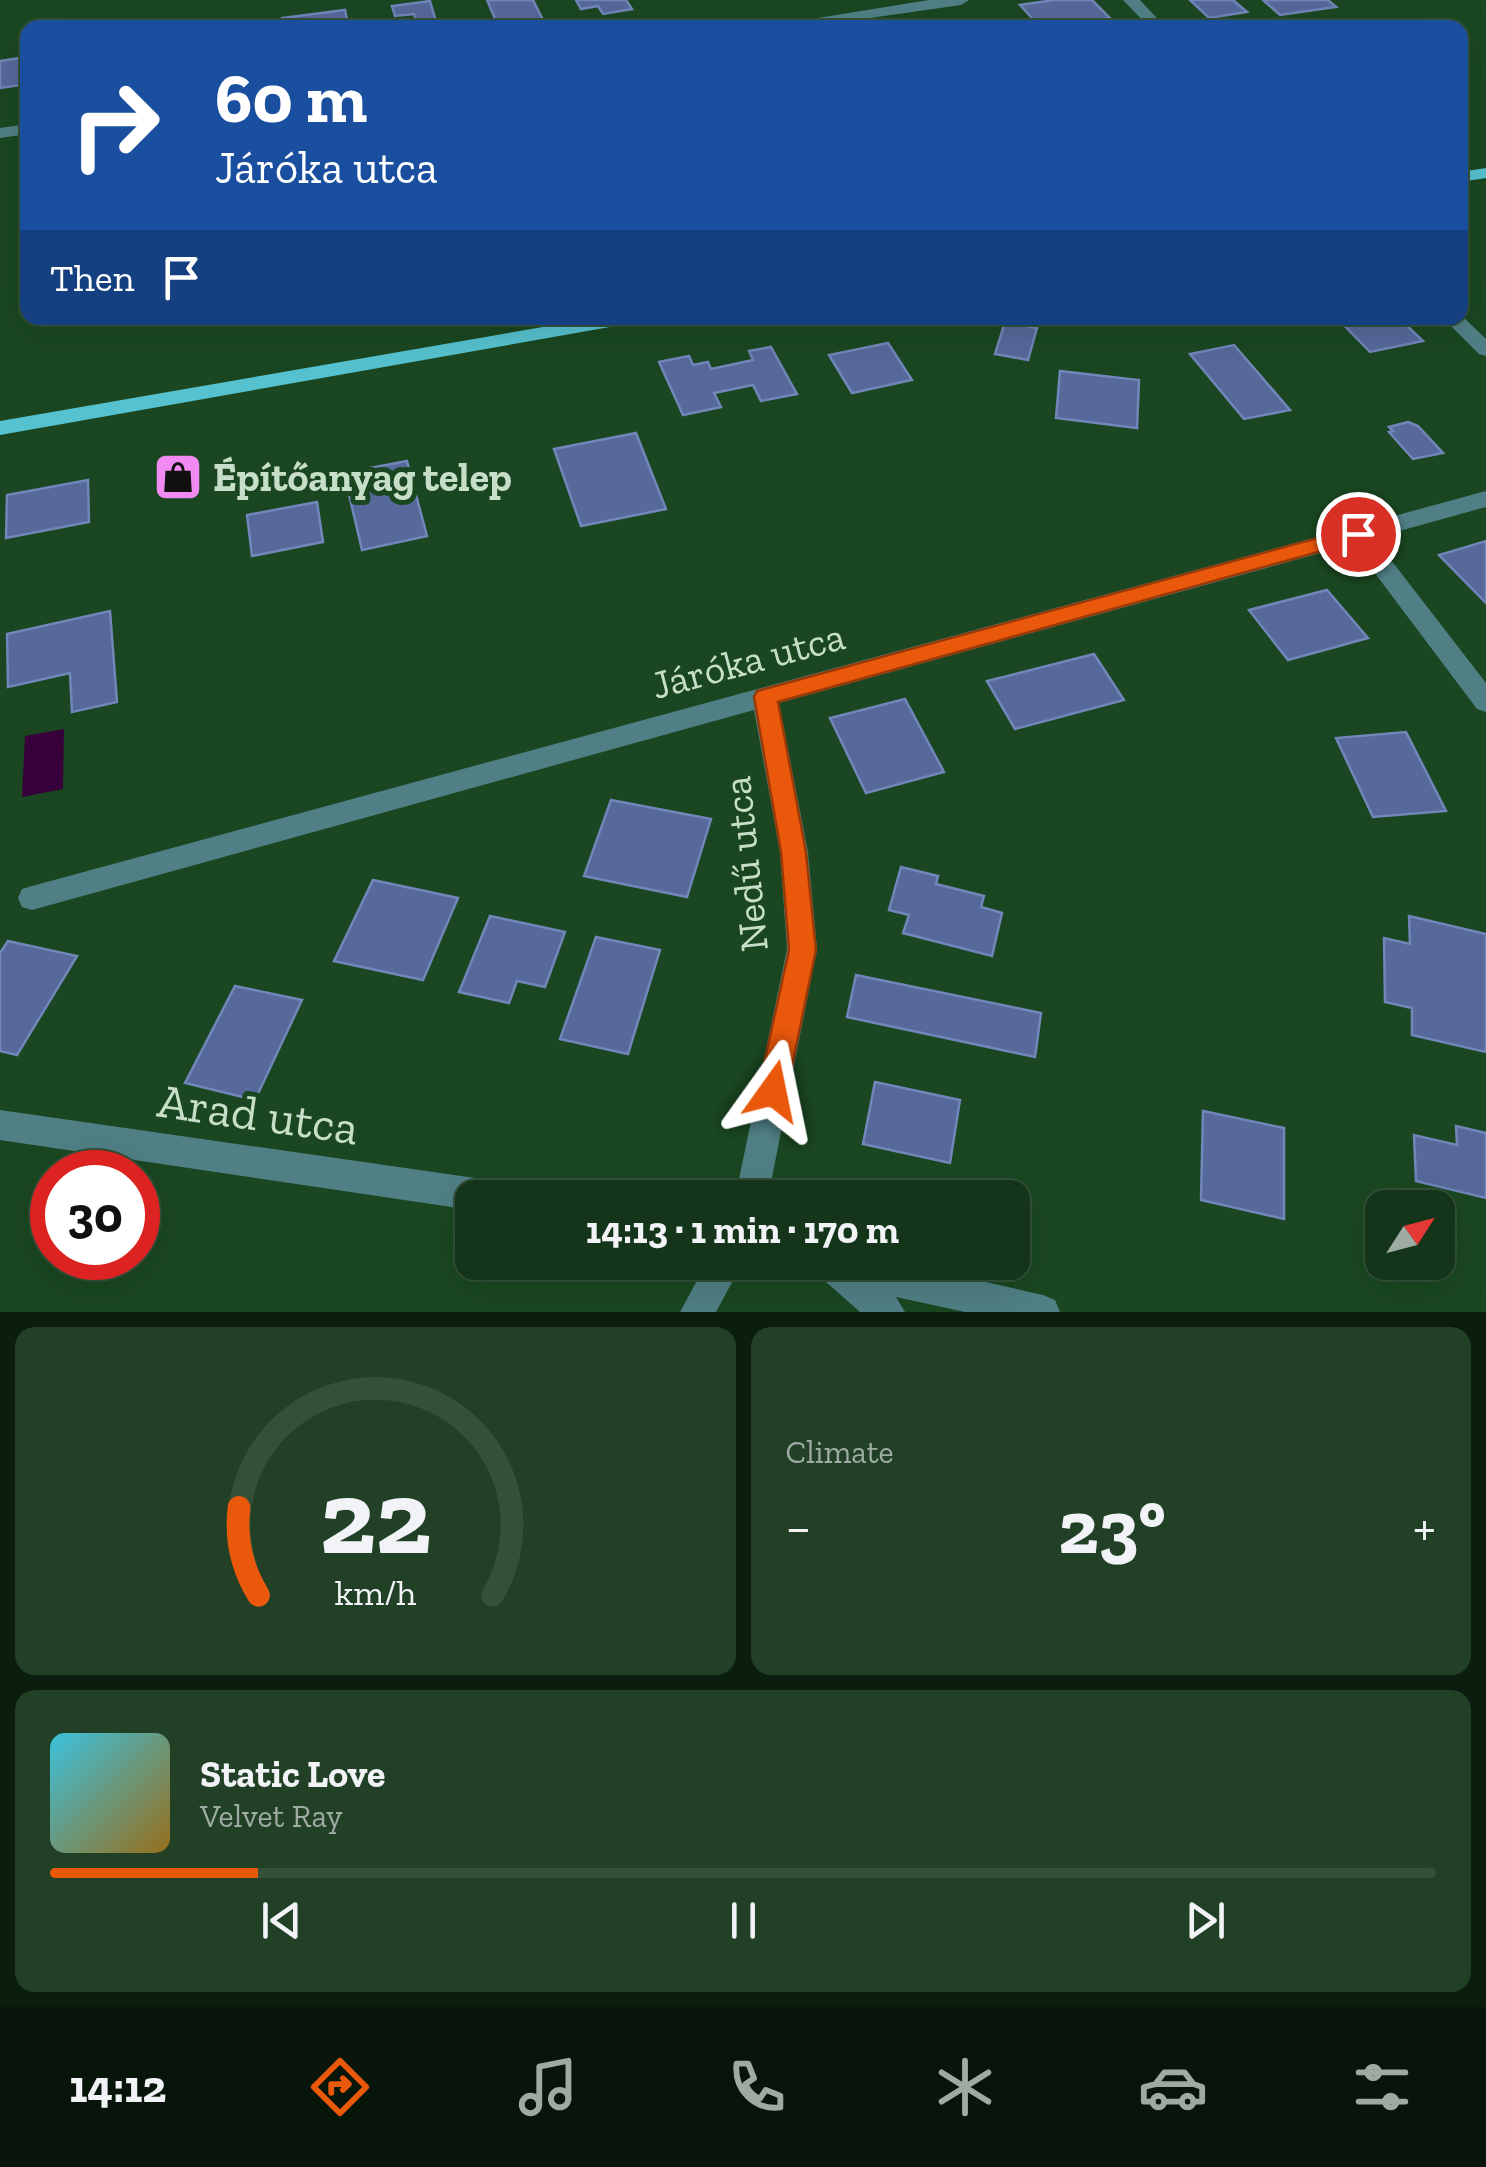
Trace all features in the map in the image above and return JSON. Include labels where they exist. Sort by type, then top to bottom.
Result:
[{"type":"main road","points":[[0,428],[587,325]]},
{"type":"street","points":[[820,20],[961,0]]},
{"type":"street","points":[[1131,0],[1151,20]]},
{"type":"street","points":[[1461,325],[1486,350]]},
{"type":"street","name":"Járóka utca","points":[[32,898],[1486,498]]},
{"type":"street","points":[[1358,534],[1486,702]]},
{"type":"street","name":"Nedű utca","points":[[754,1180],[802,950],[794,852],[765,697]]},
{"type":"street","name":"Arad utca","points":[[0,1125],[455,1191]]},
{"type":"street","points":[[697,1312],[716,1280]]},
{"type":"street","points":[[845,1280],[888,1312]]},
{"type":"street","points":[[892,1280],[1043,1312]]},
{"type":"shaded area","points":[[64,729],[63,789],[22,797],[25,736]]},
{"type":"building","points":[[487,0],[533,0],[543,20],[496,20]]},
{"type":"building","points":[[576,0],[626,0],[632,9],[603,14],[598,6],[581,9]]},
{"type":"building","points":[[1092,0],[1110,18],[1034,20],[1020,5]]},
{"type":"building","points":[[1190,0],[1233,0],[1247,12],[1209,18]]},
{"type":"building","points":[[1263,0],[1328,0],[1336,7],[1280,15]]},
{"type":"building","points":[[430,1],[436,20],[416,20],[414,14],[395,16],[392,6]]},
{"type":"building","points":[[345,10],[347,20],[282,20]]},
{"type":"building","points":[[20,58],[20,85],[0,88],[0,61]]},
{"type":"building","points":[[1004,325],[1037,328],[1028,360],[995,354]]},
{"type":"building","points":[[1344,325],[1406,325],[1423,341],[1370,352]]},
{"type":"building","points":[[888,343],[912,380],[852,393],[829,355]]},
{"type":"building","points":[[1234,345],[1290,410],[1244,419],[1190,354]]},
{"type":"building","points":[[771,347],[797,394],[761,401],[753,385],[714,393],[721,407],[683,415],[659,362],[689,356],[693,365],[708,362],[711,369],[753,360],[749,351]]},
{"type":"building","points":[[1060,371],[1139,380],[1137,428],[1056,418]]},
{"type":"building","points":[[1408,422],[1418,426],[1443,453],[1413,459],[1389,432],[1393,431],[1389,427]]},
{"type":"building","points":[[636,433],[666,509],[581,526],[554,449]]},
{"type":"building","points":[[407,461],[427,536],[362,550],[344,473]]},
{"type":"building","points":[[88,480],[89,522],[6,538],[7,495]]},
{"type":"building","points":[[317,502],[323,542],[252,556],[247,515]]},
{"type":"building","points":[[1486,541],[1486,603],[1439,555]]},
{"type":"building","points":[[1327,590],[1368,638],[1288,660],[1249,610]]},
{"type":"building","points":[[110,611],[117,702],[72,712],[70,673],[8,687],[7,634]]},
{"type":"building","points":[[1094,654],[1124,700],[1015,729],[987,681]]},
{"type":"building","points":[[905,699],[944,772],[866,793],[830,718]]},
{"type":"building","points":[[1406,732],[1446,811],[1373,817],[1336,738]]},
{"type":"building","points":[[611,800],[711,819],[687,897],[584,876]]},
{"type":"building","points":[[901,867],[938,876],[936,884],[984,896],[981,907],[1002,913],[992,956],[903,933],[909,915],[889,910]]},
{"type":"building","points":[[373,880],[458,898],[423,980],[334,961]]},
{"type":"building","points":[[490,916],[565,932],[545,987],[517,981],[509,1003],[459,992]]},
{"type":"building","points":[[1409,916],[1486,934],[1486,1052],[1412,1035],[1412,1008],[1385,1002],[1384,938],[1410,944]]},
{"type":"building","points":[[596,937],[660,950],[628,1054],[560,1039]]},
{"type":"building","points":[[8,941],[77,956],[17,1055],[0,1051],[0,953]]},
{"type":"building","points":[[856,975],[1041,1013],[1035,1057],[847,1017]]},
{"type":"building","points":[[235,986],[302,1000],[255,1100],[185,1083]]},
{"type":"building","points":[[875,1082],[960,1100],[950,1163],[863,1144]]},
{"type":"building","points":[[1203,1111],[1284,1128],[1284,1219],[1201,1200]]},
{"type":"building","points":[[1456,1126],[1486,1133],[1486,1198],[1416,1181],[1414,1135],[1457,1145]]},
{"type":"place","name":"Építőanyag telep","points":[[178,477]]},
{"type":"route","points":[[773,1091],[802,950],[794,852],[765,697],[1358,534]]}]
